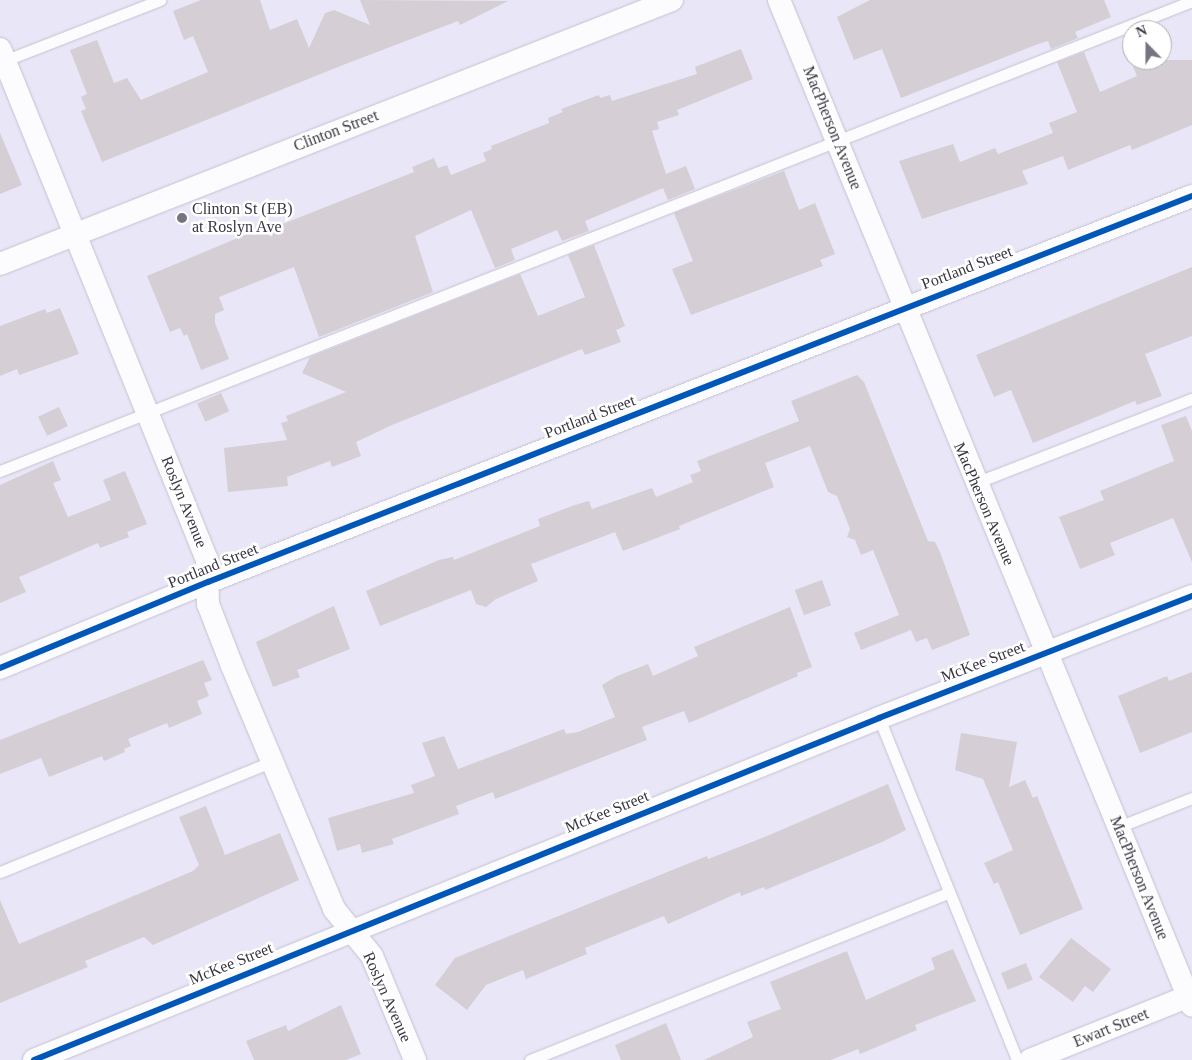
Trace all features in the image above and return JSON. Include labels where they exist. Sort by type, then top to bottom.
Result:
[{"type":"street","name":"Clinton Street","points":[[0,264],[672,0]]},
{"type":"street","name":"MacPherson Avenue","points":[[779,0],[906,308],[975,483],[1191,999]]},
{"type":"street","name":"Roslyn Avenue","points":[[2,58],[77,233],[207,560],[208,604],[334,909],[353,930],[372,956],[415,1060]]},
{"type":"street","name":"Portland Street","points":[[0,668],[208,582],[1192,196]]},
{"type":"street","name":"McKee Street","points":[[34,1060],[878,718],[1192,596]]},
{"type":"street","name":"Ewart Street","points":[[1030,1060],[1191,999]]},
{"type":"lane","points":[[2,58],[160,0]]},
{"type":"lane","points":[[0,471],[148,410],[1192,1]]},
{"type":"lane","points":[[975,483],[1192,399]]},
{"type":"lane","points":[[878,718],[1017,1060]]},
{"type":"lane","points":[[0,872],[273,761]]},
{"type":"lane","points":[[1118,826],[1192,798]]},
{"type":"lane","points":[[530,1060],[948,893]]},
{"type":"building","points":[[201,0],[260,0],[270,30],[297,19],[309,48],[325,13],[334,10],[370,25],[360,0],[508,1],[460,25],[458,21],[343,65],[102,162],[81,111],[86,109],[81,97],[87,94],[70,50],[97,40],[114,83],[127,78],[141,100],[208,72],[193,36],[184,40],[173,11]]},
{"type":"building","points":[[870,0],[1104,0],[1111,17],[1075,32],[1078,38],[1051,49],[1048,41],[1038,44],[901,98],[882,49],[854,60],[837,17]]},
{"type":"building","points":[[741,49],[753,79],[677,110],[679,115],[657,122],[659,129],[652,131],[666,174],[686,166],[695,189],[668,200],[663,188],[585,221],[589,231],[562,241],[557,230],[511,249],[515,260],[495,268],[471,210],[415,236],[433,292],[319,337],[294,267],[219,297],[224,310],[215,314],[215,323],[229,359],[201,370],[187,334],[184,336],[180,328],[170,332],[147,276],[264,227],[265,231],[414,172],[412,167],[434,158],[438,168],[447,165],[451,175],[486,161],[483,153],[492,149],[491,146],[549,123],[548,118],[563,112],[561,109],[599,95],[600,98],[610,95],[612,101],[697,74],[695,67]]},
{"type":"building","points":[[1084,52],[1100,92],[1137,76],[1134,70],[1172,70],[1172,60],[1192,60],[1192,125],[1132,150],[1130,145],[1068,170],[1063,156],[1022,171],[1028,184],[922,219],[899,161],[953,144],[960,162],[995,148],[998,154],[1053,133],[1049,123],[1077,112],[1057,62]]},
{"type":"building","points":[[0,133],[22,185],[0,194]]},
{"type":"building","points":[[784,171],[799,210],[815,203],[835,254],[820,260],[823,266],[691,315],[672,269],[693,261],[674,213]]},
{"type":"building","points":[[594,245],[625,326],[616,330],[621,342],[585,355],[582,349],[392,425],[356,442],[361,456],[332,467],[330,461],[287,477],[288,486],[228,492],[224,448],[287,440],[281,423],[288,421],[286,416],[346,392],[302,373],[310,357],[520,274],[538,316],[585,297],[568,255]]},
{"type":"building","points":[[1192,267],[1192,336],[1145,354],[1162,396],[1137,405],[1135,401],[1033,443],[1011,390],[994,397],[976,355]]},
{"type":"building","points":[[60,308],[79,354],[19,375],[17,369],[0,376],[0,326],[45,309],[47,313]]},
{"type":"building","points":[[857,375],[864,382],[928,541],[935,542],[940,552],[970,635],[932,650],[927,638],[916,642],[911,630],[861,650],[854,633],[899,615],[873,550],[861,555],[855,540],[847,537],[850,529],[837,496],[828,492],[810,446],[765,463],[774,487],[679,526],[680,529],[623,551],[615,532],[531,564],[538,581],[496,599],[486,607],[476,604],[471,590],[380,626],[366,591],[439,560],[453,557],[454,560],[540,526],[538,519],[575,505],[589,501],[592,509],[652,488],[656,497],[693,482],[690,475],[701,471],[697,461],[799,421],[791,401]]},
{"type":"building","points":[[221,393],[229,411],[205,422],[197,404]]},
{"type":"building","points":[[59,407],[68,426],[47,436],[38,417]]},
{"type":"building","points":[[1186,416],[1192,431],[1192,562],[1173,518],[1110,543],[1115,555],[1080,569],[1059,517],[1104,500],[1100,491],[1174,461],[1161,425]]},
{"type":"building","points":[[53,461],[61,480],[53,483],[68,517],[111,500],[103,480],[125,471],[147,524],[127,532],[129,537],[100,548],[98,543],[19,577],[26,592],[0,603],[0,485]]},
{"type":"building","points":[[822,580],[831,605],[804,615],[795,590]]},
{"type":"building","points":[[334,606],[350,649],[297,670],[300,677],[273,687],[256,642]]},
{"type":"building","points":[[790,607],[812,667],[797,673],[798,676],[689,723],[684,711],[642,727],[647,740],[495,799],[493,792],[456,806],[459,814],[392,839],[394,844],[362,853],[360,844],[337,851],[328,818],[414,793],[411,785],[435,776],[422,743],[444,736],[458,769],[564,729],[566,734],[578,732],[615,717],[602,685],[617,676],[648,664],[653,676],[698,656],[694,647]]},
{"type":"building","points":[[203,660],[212,680],[204,683],[209,696],[197,701],[202,714],[169,728],[167,723],[128,739],[131,746],[124,749],[125,752],[104,761],[102,756],[49,777],[41,758],[0,774],[0,740]]},
{"type":"building","points":[[1192,672],[1192,732],[1140,753],[1118,696],[1167,676],[1169,681]]},
{"type":"building","points":[[961,733],[1017,742],[1009,787],[1025,780],[1033,798],[1037,796],[1083,909],[1020,935],[998,882],[994,884],[984,863],[1013,850],[983,779],[955,770]]},
{"type":"building","points":[[888,784],[906,830],[882,842],[765,890],[764,887],[741,896],[740,892],[668,924],[664,916],[585,948],[587,954],[526,979],[523,970],[486,985],[467,1010],[435,985],[455,958],[707,856],[708,859],[767,836]]},
{"type":"building","points":[[206,806],[225,855],[280,833],[299,880],[153,945],[144,937],[85,961],[88,967],[0,1003],[0,900],[19,944],[193,871],[199,865],[179,817]]},
{"type":"building","points":[[1071,938],[1111,969],[1093,992],[1085,986],[1073,1002],[1039,977]]},
{"type":"building","points":[[953,949],[976,1001],[915,1025],[917,1030],[860,1054],[858,1049],[831,1060],[704,1060],[753,1037],[747,1022],[781,1009],[770,982],[847,951],[866,1000],[935,969],[931,958]]},
{"type":"building","points":[[1026,963],[1033,980],[1008,990],[1001,973]]},
{"type":"building","points":[[341,1005],[361,1054],[346,1060],[254,1060],[246,1041],[286,1025],[288,1031]]},
{"type":"building","points":[[666,1023],[681,1060],[621,1060],[615,1045]]},
{"type":"cycle path","points":[[0,668],[208,582],[1192,196]]},
{"type":"cycle path","points":[[34,1060],[879,718],[1192,596]]},
{"type":"place","name":"Clinton St (EB) at Roslyn Ave","points":[[182,218]]}]
